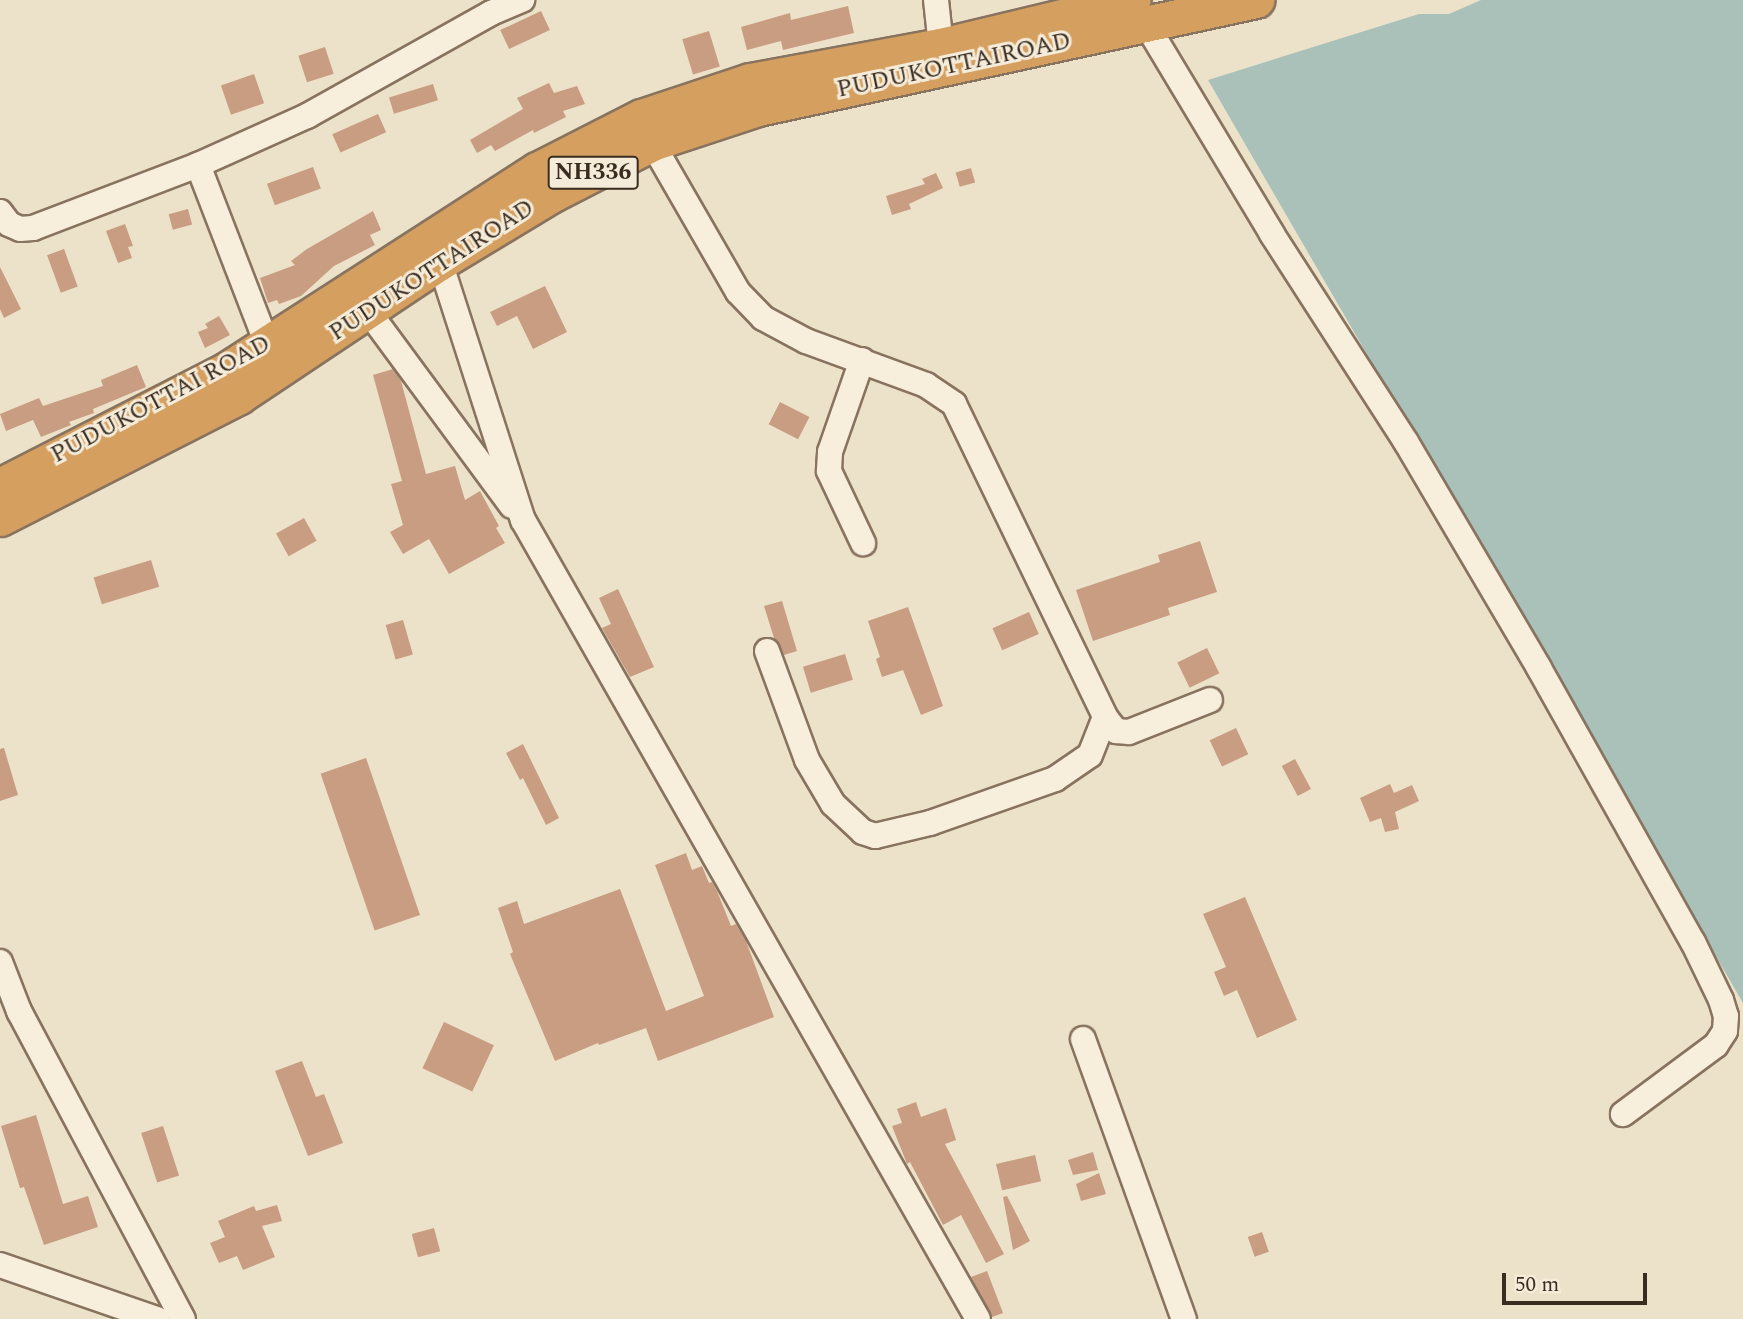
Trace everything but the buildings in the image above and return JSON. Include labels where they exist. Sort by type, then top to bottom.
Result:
[{"type":"highway","name":"NH336","points":[[1152,11],[1256,0]]},
{"type":"highway","name":"PUDUKOTTAI ROAD","points":[[0,486],[225,371],[537,170],[641,117],[750,81],[945,57],[1152,11]]},
{"type":"highway","name":"PUDUKOTTAIROAD","points":[[0,518],[239,396],[440,262],[551,195],[652,143],[758,108],[945,57]]},
{"type":"street","points":[[0,212],[9,224],[20,229],[33,228],[198,165],[307,116],[491,13],[522,0]]},
{"type":"street","points":[[936,0],[945,57]]},
{"type":"street","points":[[1152,11],[1272,234],[1406,442],[1532,656],[1671,901],[1721,1000],[1726,1016],[1725,1031],[1716,1045],[1623,1114]]},
{"type":"street","points":[[652,143],[738,292],[763,318],[806,341],[926,385],[954,404],[1105,717],[1116,731],[1129,732],[1210,700]]},
{"type":"street","points":[[198,165],[267,344]]},
{"type":"street","points":[[440,262],[523,520]]},
{"type":"street","points":[[368,312],[523,520],[978,1319]]},
{"type":"street","points":[[862,360],[830,452],[829,471],[835,489],[863,543]]},
{"type":"street","points":[[766,651],[807,760],[833,804],[863,832],[874,836],[930,823],[1055,779],[1090,755],[1105,717]]},
{"type":"street","points":[[0,962],[19,1011],[183,1319]]},
{"type":"street","points":[[1083,1039],[1184,1319]]},
{"type":"street","points":[[0,1265],[157,1319]]},
{"type":"water","points":[[1481,0],[1743,0],[1743,1003],[1208,80],[1419,14],[1449,14]]}]
